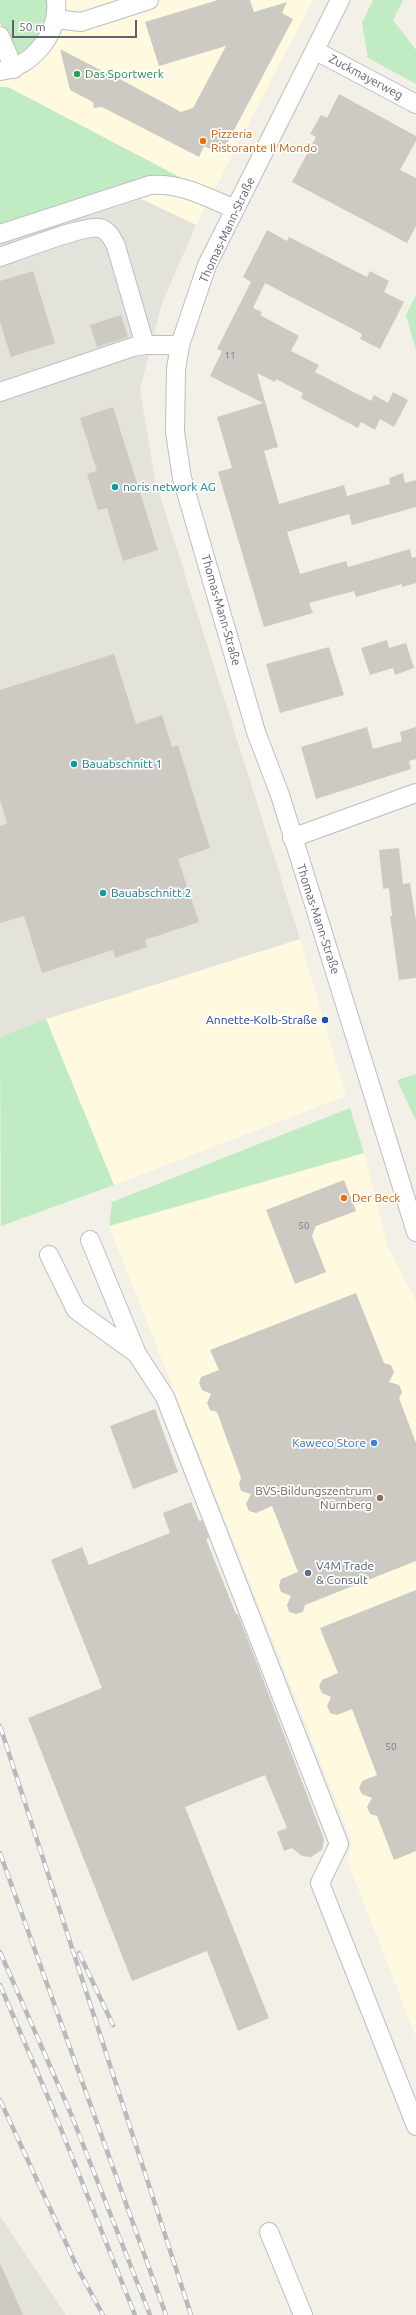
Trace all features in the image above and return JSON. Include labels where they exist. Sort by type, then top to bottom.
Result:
[{"type":"street","points":[[0,36],[7,70],[33,56],[44,43],[56,19],[56,0]]},
{"type":"street","points":[[56,19],[81,22],[149,0]]},
{"type":"street","name":"Thomas-Mann-Straße","points":[[337,1],[316,51],[207,265],[180,345],[176,369],[175,432],[182,478],[256,732],[280,795],[292,838],[416,1232]]},
{"type":"street","name":"Zuckmayerweg","points":[[316,51],[416,104]]},
{"type":"street","points":[[0,234],[150,185],[164,184],[178,187],[235,209]]},
{"type":"street","points":[[0,257],[84,229],[98,228],[109,233],[116,246],[145,344]]},
{"type":"street","points":[[0,392],[145,344],[180,345]]},
{"type":"street","points":[[292,838],[416,793]]},
{"type":"street","points":[[90,1240],[137,1354],[165,1397],[339,1844],[320,1883],[416,2126]]},
{"type":"street","points":[[49,1255],[76,1310],[137,1354]]},
{"type":"street","points":[[270,2232],[303,2315]]},
{"type":"shaded area","points":[[0,0],[313,0],[196,225],[141,199],[0,244]]},
{"type":"shaded area","points":[[141,199],[196,225],[162,303],[140,390],[155,480],[300,939],[46,1019],[0,1037],[0,244]]},
{"type":"shaded area","points":[[300,939],[346,1096],[114,1185],[46,1019]]},
{"type":"shaded area","points":[[364,1153],[387,1245],[416,1301],[416,2037],[347,1860],[352,1841],[109,1226]]},
{"type":"shaded area","points":[[0,2216],[66,2315],[0,2315]]},
{"type":"green space","points":[[0,0],[49,0],[46,20],[40,34],[30,46],[15,59],[0,22]]},
{"type":"green space","points":[[373,0],[403,0],[393,20],[416,50],[416,84],[368,58],[362,23]]},
{"type":"green space","points":[[0,87],[8,87],[193,184],[162,175],[0,228]]},
{"type":"green space","points":[[416,295],[416,350],[406,315]]},
{"type":"green space","points":[[46,1019],[114,1185],[1,1226],[0,1037]]},
{"type":"green space","points":[[416,1074],[416,1121],[397,1080]]},
{"type":"green space","points":[[350,1108],[364,1153],[109,1226],[112,1202]]},
{"type":"building","points":[[218,0],[250,0],[254,12],[287,2],[282,13],[293,19],[224,149],[212,143],[210,149],[204,146],[199,157],[102,107],[94,108],[93,102],[70,90],[60,49],[108,74],[118,73],[118,78],[181,112],[193,108],[226,46],[159,66],[145,22]]},
{"type":"building","points":[[339,94],[416,136],[416,141],[400,170],[416,178],[416,226],[407,243],[292,182],[316,137],[310,134],[321,115],[327,118]]},
{"type":"building","points":[[267,230],[287,241],[289,237],[367,277],[370,271],[389,281],[384,292],[404,302],[380,349],[360,339],[362,334],[265,283],[253,308],[262,312],[260,315],[299,336],[291,351],[319,365],[315,372],[371,401],[374,395],[388,403],[393,392],[408,400],[394,427],[380,419],[375,430],[361,422],[358,428],[301,398],[303,393],[276,379],[275,382],[257,373],[278,447],[264,451],[279,504],[344,485],[347,496],[390,484],[389,478],[403,473],[405,483],[416,480],[416,507],[352,525],[349,514],[287,532],[300,574],[346,561],[348,567],[410,549],[412,558],[416,557],[416,583],[402,587],[402,584],[356,597],[354,591],[309,603],[313,613],[264,627],[218,472],[232,468],[217,417],[263,403],[210,376],[222,351],[217,349],[251,282],[243,277]]},
{"type":"building","points":[[33,271],[55,343],[11,357],[0,322],[0,281]]},
{"type":"building","points":[[121,315],[128,337],[97,347],[90,325]]},
{"type":"building","name":"noris network AG","points":[[113,407],[158,550],[123,561],[107,508],[98,510],[87,474],[97,471],[80,418]]},
{"type":"building","points":[[387,640],[389,648],[406,643],[414,668],[395,675],[393,668],[370,675],[361,648]]},
{"type":"building","points":[[329,647],[344,695],[280,713],[266,664]]},
{"type":"building","points":[[114,654],[136,724],[162,715],[172,747],[178,745],[210,848],[178,859],[199,922],[145,940],[147,947],[115,958],[113,950],[42,973],[24,916],[0,923],[0,826],[7,823],[0,800],[0,690]]},
{"type":"building","points":[[367,727],[373,749],[402,741],[400,732],[416,727],[416,759],[409,761],[411,769],[316,799],[301,747]]},
{"type":"building","points":[[399,848],[403,884],[410,883],[416,921],[416,978],[399,980],[390,916],[392,916],[389,888],[383,889],[379,850]]},
{"type":"building","points":[[344,1180],[356,1211],[316,1226],[312,1236],[326,1272],[295,1284],[266,1210]]},
{"type":"building","points":[[356,1293],[384,1363],[391,1365],[394,1372],[389,1382],[399,1385],[402,1392],[399,1398],[416,1443],[416,1561],[305,1605],[303,1612],[296,1614],[289,1612],[287,1605],[291,1596],[281,1592],[279,1585],[281,1579],[298,1572],[272,1506],[256,1513],[249,1511],[246,1504],[251,1494],[241,1491],[239,1484],[241,1478],[217,1412],[210,1410],[207,1403],[211,1394],[202,1390],[199,1383],[201,1377],[219,1370],[210,1350]]},
{"type":"building","points":[[155,1409],[178,1472],[133,1489],[110,1426]]},
{"type":"building","points":[[191,1502],[199,1521],[202,1520],[209,1538],[206,1539],[236,1614],[238,1614],[324,1839],[322,1850],[311,1857],[302,1856],[292,1848],[284,1851],[277,1832],[287,1828],[265,1775],[185,1807],[269,2018],[238,2031],[207,1951],[132,1981],[28,1718],[102,1688],[51,1560],[82,1547],[89,1565],[170,1533],[163,1513]]},
{"type":"building","points":[[416,1590],[416,1851],[394,1860],[377,1816],[370,1814],[367,1807],[372,1798],[362,1794],[359,1788],[362,1781],[377,1775],[352,1709],[337,1715],[330,1713],[327,1706],[331,1697],[322,1693],[319,1686],[322,1680],[338,1673],[320,1628]]},
{"type":"building","points":[[0,2263],[23,2315],[0,2315]]},
{"type":"railway","points":[[0,1726],[191,2315]]},
{"type":"railway","points":[[0,1853],[166,2315]]},
{"type":"railway","points":[[0,1952],[71,2114],[150,2315]]},
{"type":"railway","points":[[79,1953],[113,2025]]},
{"type":"railway","points":[[0,1985],[53,2109],[135,2315]]},
{"type":"railway","points":[[0,2100],[78,2269],[103,2315]]},
{"type":"place","name":"Das Sportwerk","points":[[77,74]]},
{"type":"place","name":"Pizzeria Ristorante Il Mondo","points":[[203,141]]},
{"type":"place","name":"noris network AG","points":[[115,487]]},
{"type":"place","name":"Bauabschnitt 1","points":[[74,764]]},
{"type":"place","name":"Bauabschnitt 2","points":[[103,893]]},
{"type":"place","name":"Annette-Kolb-Straße","points":[[325,1020]]},
{"type":"place","name":"Der Beck","points":[[344,1198]]},
{"type":"place","name":"Kaweco Store","points":[[374,1443]]},
{"type":"place","name":"BVS-Bildungszentrum Nürnberg","points":[[380,1498]]},
{"type":"place","name":"V4M Trade & Consult","points":[[308,1573]]}]
